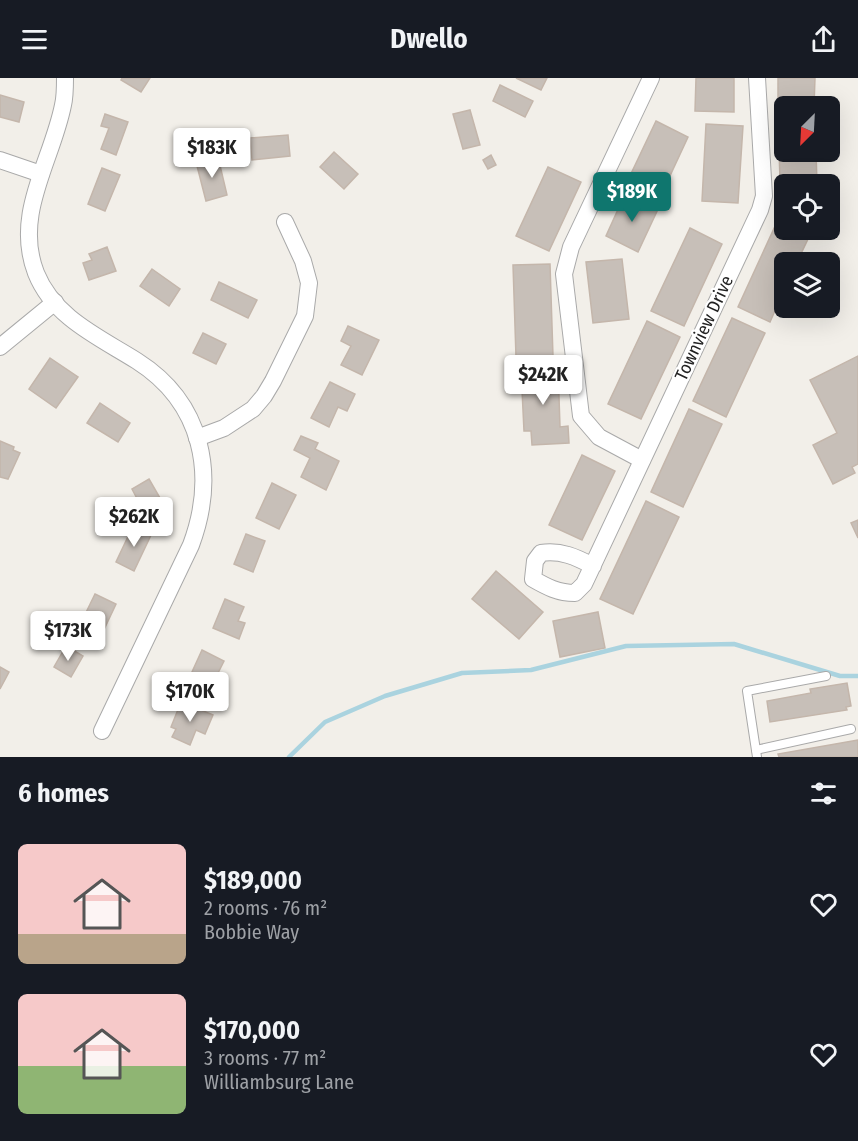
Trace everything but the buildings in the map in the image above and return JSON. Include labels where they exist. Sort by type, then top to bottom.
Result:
[{"type":"street","points":[[65,78],[63,105],[32,204],[29,224],[29,244],[36,272],[55,302],[70,319],[92,335],[139,362],[175,396],[187,412],[197,438],[204,478],[199,524],[191,545],[102,731]]},
{"type":"street","points":[[642,460],[599,438],[581,416],[564,274],[571,247],[651,78]]},
{"type":"street","name":"Townview Drive","points":[[593,566],[760,210],[764,196],[757,78]]},
{"type":"street","points":[[0,160],[41,174]]},
{"type":"street","points":[[197,438],[224,428],[253,409],[273,381],[305,316],[309,284],[303,261],[285,222]]},
{"type":"street","points":[[0,347],[55,302]]},
{"type":"lane","points":[[826,676],[747,691],[757,753],[851,729]]},
{"type":"waterway","points":[[289,757],[325,722],[385,696],[462,673],[531,670],[626,646],[734,644],[840,676],[858,676]]}]
